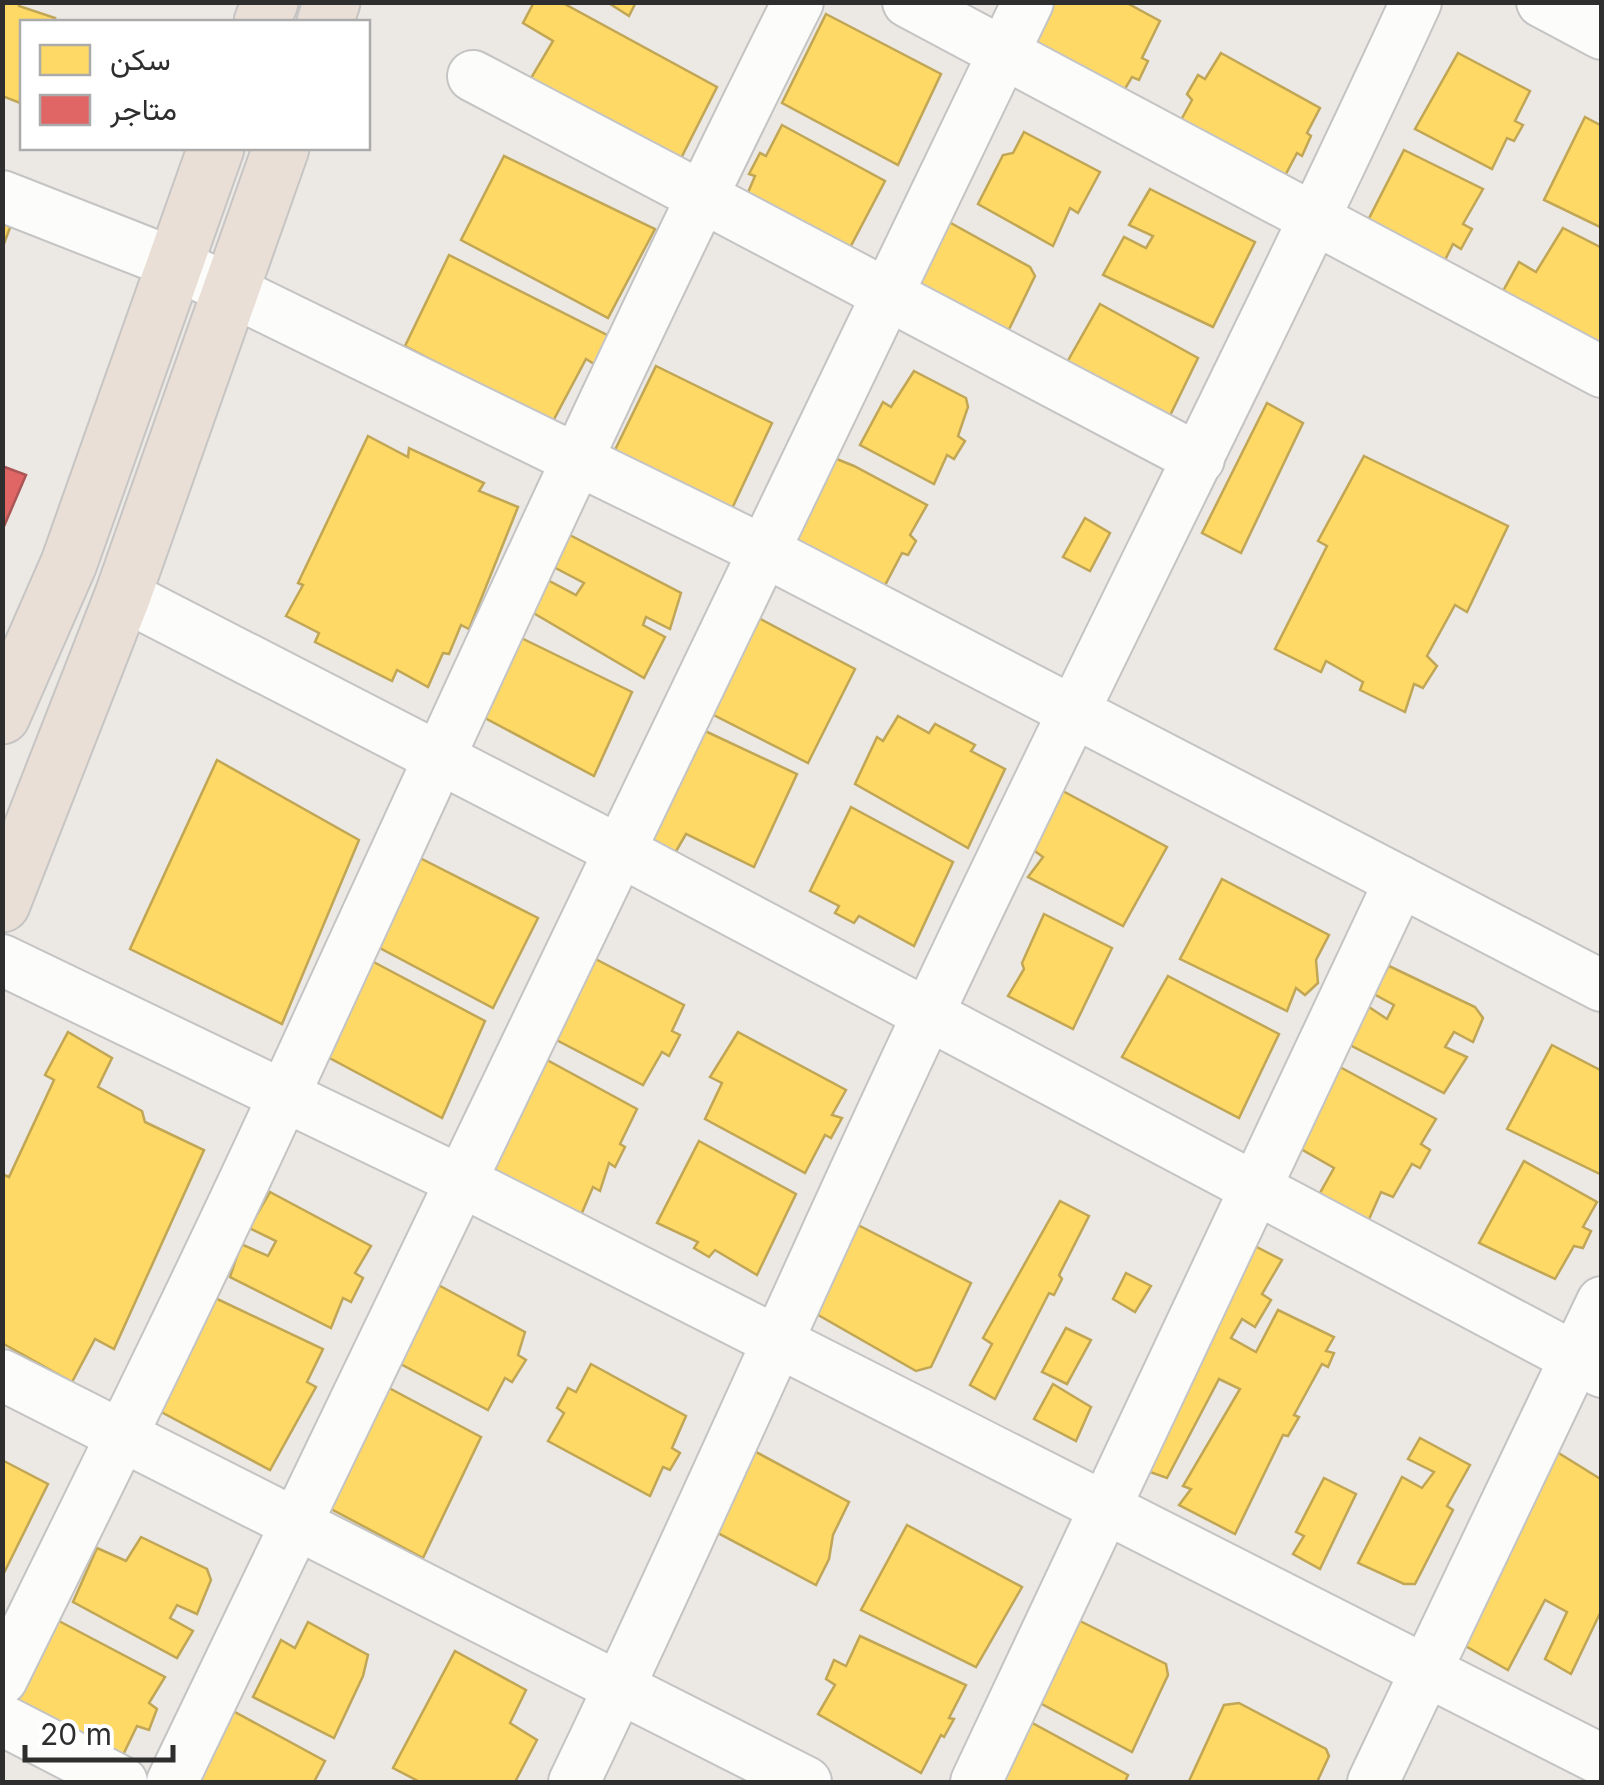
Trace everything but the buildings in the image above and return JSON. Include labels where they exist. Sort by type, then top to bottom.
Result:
[{"type":"highway","points":[[2,716],[69,563],[215,150]]},
{"type":"highway","points":[[2,904],[124,595],[279,150]]},
{"type":"street","points":[[2,1679],[284,1096],[576,459],[798,2]]},
{"type":"street","points":[[908,2],[1602,372]]},
{"type":"street","points":[[172,1782],[1028,2]]},
{"type":"street","points":[[574,1782],[928,1014],[1071,713],[1315,221],[1416,2]]},
{"type":"street","points":[[1542,2],[1602,34]]},
{"type":"street","points":[[473,76],[1199,459]]},
{"type":"street","points":[[2,196],[174,263],[764,551],[1602,986]]},
{"type":"street","points":[[124,595],[620,851],[1588,1365]]},
{"type":"street","points":[[976,1782],[1400,881]]},
{"type":"street","points":[[2,960],[461,1180],[1602,1760]]},
{"type":"street","points":[[1373,1782],[1427,1670],[1588,1365],[1602,1302]]},
{"type":"street","points":[[2,1375],[806,1782]]},
{"type":"street","points":[[2,1720],[122,1782]]}]
